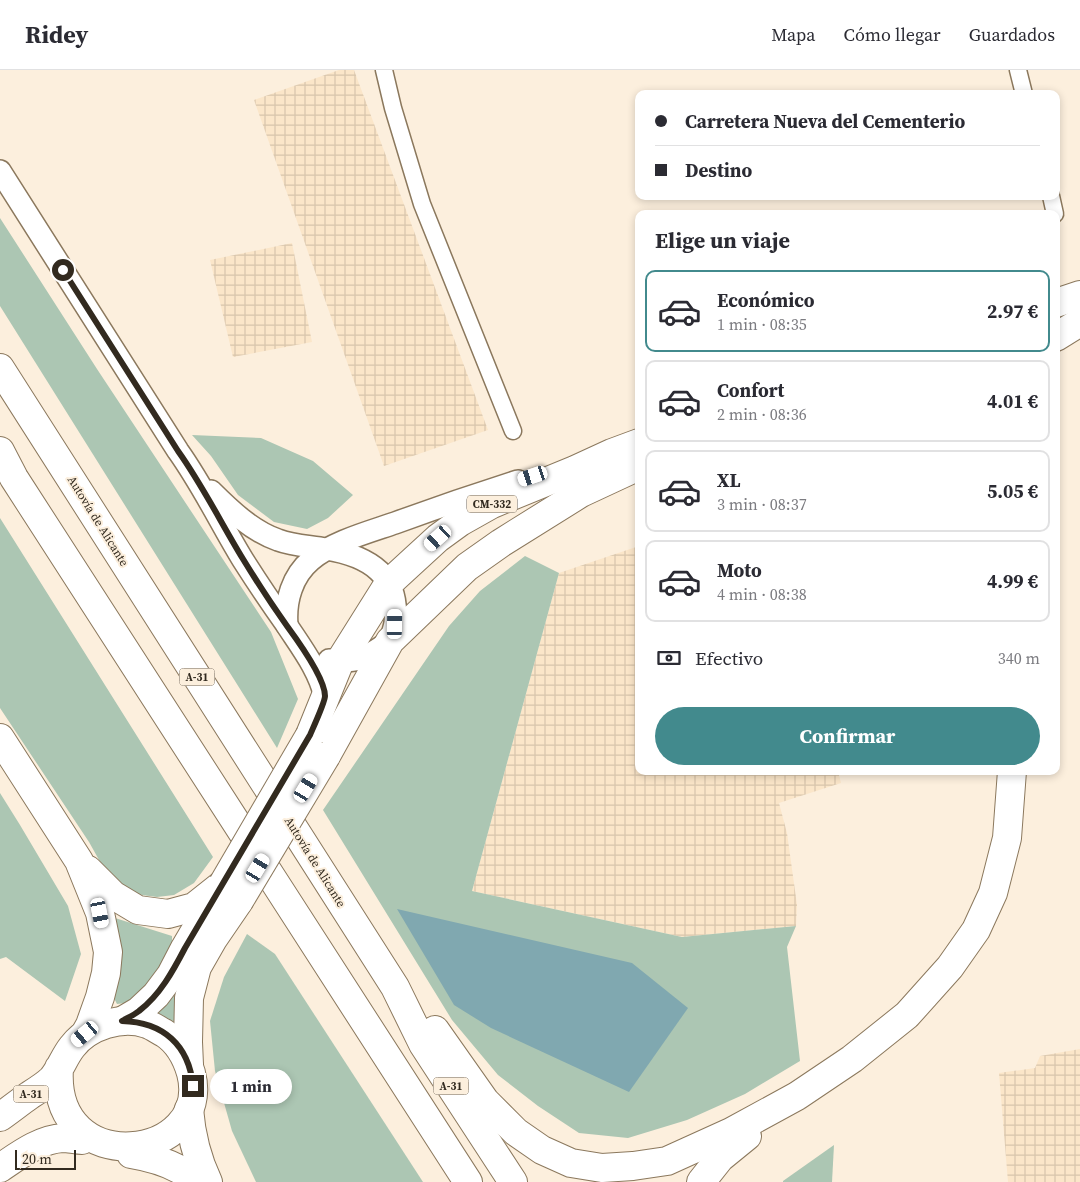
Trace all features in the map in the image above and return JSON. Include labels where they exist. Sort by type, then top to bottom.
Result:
[{"type":"highway","points":[[1060,302],[1080,295]]},
{"type":"highway","points":[[1060,334],[1080,322]]},
{"type":"highway","name":"Autovía de Alicante","points":[[0,368],[394,987],[423,1044],[513,1182]]},
{"type":"highway","name":"CM-332","points":[[389,583],[438,538],[460,522],[492,504],[635,444]]},
{"type":"highway","name":"A-31","points":[[0,451],[7,472],[468,1182]]},
{"type":"highway","points":[[318,746],[390,641],[467,567],[501,543],[581,493],[635,468]]},
{"type":"highway","name":"A-31","points":[[122,1021],[139,1011],[156,995],[171,974],[185,948],[231,892],[318,746],[325,697],[340,661],[389,583]]},
{"type":"highway","points":[[0,738],[79,861],[100,913],[108,952],[106,974],[100,998],[85,1034]]},
{"type":"highway","points":[[700,1182],[720,1158],[797,1096],[852,1059],[907,1015],[950,967],[976,930],[994,893],[1007,838],[1012,775]]},
{"type":"highway","points":[[79,861],[113,895],[138,910],[168,914],[194,907],[231,892]]},
{"type":"highway","points":[[189,1066],[189,998],[197,967],[213,939],[231,892]]},
{"type":"highway","points":[[394,987],[436,1030],[485,1101],[516,1132],[542,1150],[571,1163],[602,1168],[667,1161],[731,1132],[797,1096]]},
{"type":"highway","name":"A-31","points":[[0,1118],[53,1078],[64,1057],[85,1034],[107,1024],[122,1021],[136,1021],[148,1024],[172,1038],[181,1049],[192,1076],[193,1086],[190,1109],[178,1130],[157,1146],[131,1154],[113,1155],[101,1152],[91,1148],[73,1132],[66,1120],[59,1095],[59,1068]]},
{"type":"highway","points":[[190,1109],[193,1139],[208,1182]]},
{"type":"highway","name":"A-31","points":[[0,1168],[24,1152],[46,1141],[63,1138],[82,1140]]},
{"type":"highway","points":[[131,1154],[169,1164],[197,1182]]},
{"type":"street","points":[[384,70],[393,108],[422,204],[513,431]]},
{"type":"street","points":[[1018,70],[1023,90]]},
{"type":"street","points":[[0,170],[193,472],[243,560],[302,646],[323,686],[325,697]]},
{"type":"street","points":[[287,626],[286,607],[289,593],[296,579],[311,560],[327,549],[377,529],[477,494],[581,460],[612,453]]},
{"type":"street","points":[[193,472],[227,506],[257,531],[292,545],[327,549],[352,555],[376,568],[389,583],[393,593],[395,613],[395,624],[390,641],[364,658],[352,661],[324,659],[312,654],[302,646]]},
{"type":"shaded area","points":[[339,70],[354,70],[488,430],[384,466],[254,100]]},
{"type":"shaded area","points":[[292,243],[312,342],[233,357],[210,260]]},
{"type":"shaded area","points":[[635,547],[635,775],[839,775],[841,783],[779,803],[787,833],[797,905],[796,926],[682,937],[472,891],[559,573]]},
{"type":"shaded area","points":[[1080,1049],[1080,1182],[1008,1182],[999,1073],[1035,1068],[1040,1056]]},
{"type":"green space","points":[[0,218],[97,369],[271,632],[298,699],[277,748],[0,306]]},
{"type":"green space","points":[[192,435],[261,438],[313,461],[353,495],[328,518],[307,529],[274,522],[238,495],[211,456]]},
{"type":"green space","points":[[0,518],[213,857],[194,883],[174,895],[157,897],[142,895],[125,889],[108,876],[89,842],[0,708]]},
{"type":"green space","points":[[525,556],[559,573],[472,891],[682,937],[796,926],[787,947],[800,1061],[745,1094],[687,1120],[628,1138],[579,1133],[538,1106],[498,1075],[452,1020],[323,810],[449,626],[480,591]]},
{"type":"green space","points":[[0,793],[68,906],[81,954],[65,1001],[6,957],[0,959]]},
{"type":"green space","points":[[115,918],[172,936],[172,943],[164,966],[151,983],[126,1003],[117,1004],[114,998],[120,976],[122,950]]},
{"type":"green space","points":[[247,934],[275,954],[423,1182],[256,1182],[232,1131],[215,1071],[210,1021],[224,977]]},
{"type":"green space","points":[[180,982],[175,1008],[174,1027],[154,1016],[168,1002]]},
{"type":"green space","points":[[834,1145],[832,1182],[783,1182],[783,1181]]},
{"type":"water","points":[[397,909],[632,963],[688,1008],[629,1092],[491,1028],[454,1005]]},
{"type":"route","points":[[63,270],[193,472],[243,560],[302,646],[323,686],[325,697],[310,735],[171,974],[156,995],[139,1011],[122,1021],[136,1021],[148,1024],[172,1038],[181,1049],[189,1066],[193,1086]]}]
